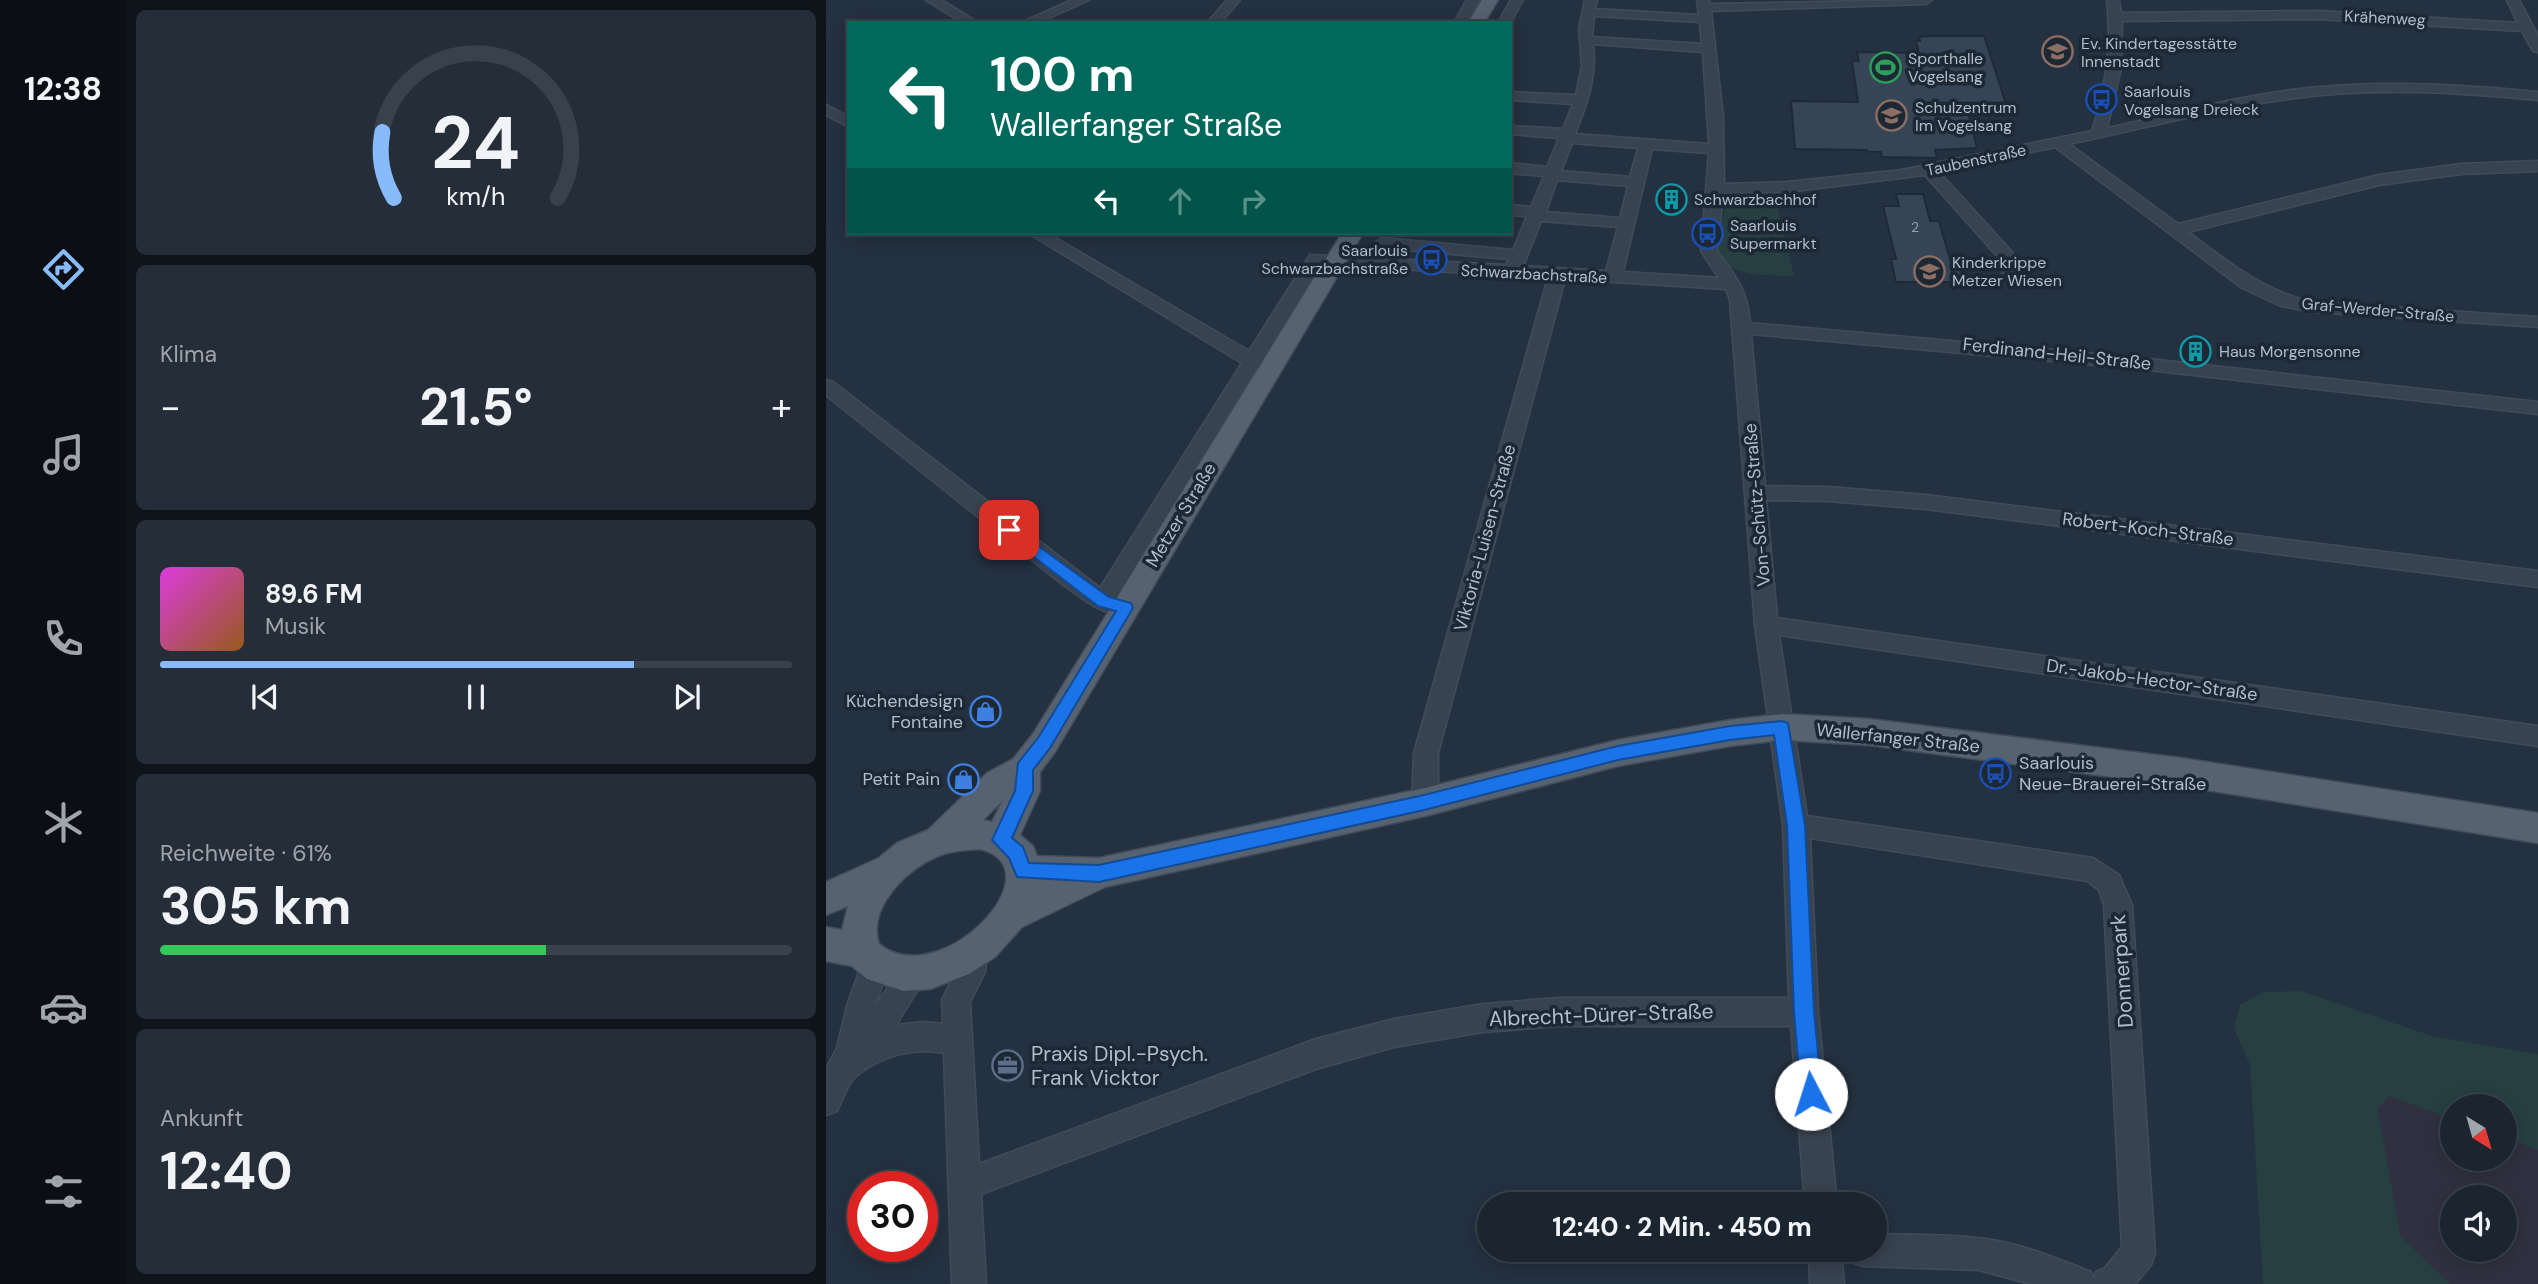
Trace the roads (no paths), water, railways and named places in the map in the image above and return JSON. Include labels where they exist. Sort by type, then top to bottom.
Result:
[{"type":"main road","points":[[1477,21],[1490,0]]},
{"type":"main road","name":"Metzer Straße","points":[[940,840],[999,783],[1024,769],[1044,743],[1114,605],[1261,363],[1336,261],[1351,235]]},
{"type":"main road","name":"Wallerfanger Straße","points":[[1013,914],[1099,873],[1424,802],[1618,753],[1730,733],[1782,727],[1869,732],[2181,772],[2538,828]]},
{"type":"main road","name":"Metzer Straße","points":[[1001,840],[1024,791],[1024,769]]},
{"type":"main road","points":[[827,944],[870,958],[894,972],[921,974],[972,954],[990,940],[1013,914],[1022,891],[1024,871],[1016,853],[1001,840],[980,834],[963,835],[940,840],[908,855],[892,867],[832,897]]},
{"type":"main road","points":[[870,958],[858,929],[860,913],[873,889],[892,867]]},
{"type":"main road","name":"Wallerfanger Straße","points":[[1024,871],[1099,873]]},
{"type":"street","points":[[932,0],[969,21]]},
{"type":"street","points":[[1031,21],[1083,0]]},
{"type":"street","points":[[1215,21],[1234,0]]},
{"type":"street","points":[[1461,21],[1474,0]]},
{"type":"street","points":[[1505,21],[1517,0]]},
{"type":"street","points":[[1512,272],[1538,214],[1582,100],[1589,66],[1586,40],[1589,6],[1704,9],[1926,0]]},
{"type":"street","points":[[2098,135],[2119,109],[2113,0]]},
{"type":"street","points":[[2513,0],[2538,48]]},
{"type":"street","points":[[1704,9],[1716,149],[1716,189],[1709,251],[1732,284]]},
{"type":"street","name":"Krähenweg","points":[[2116,17],[2318,15],[2528,27]]},
{"type":"street","points":[[1586,40],[1709,48]]},
{"type":"street","name":"Taubenstraße","points":[[1716,189],[1819,184],[1930,171],[2256,100],[2347,89],[2447,89],[2538,96]]},
{"type":"street","points":[[1512,96],[1582,100]]},
{"type":"street","points":[[826,109],[847,122]]},
{"type":"street","points":[[2119,109],[2154,123]]},
{"type":"street","points":[[1512,130],[1646,145],[1716,149]]},
{"type":"street","name":"Graf-Werder-Straße","points":[[2058,143],[2248,284],[2287,302],[2313,307],[2538,322]]},
{"type":"street","points":[[1612,278],[1646,145]]},
{"type":"street","points":[[2175,230],[2379,180],[2461,169],[2538,166]]},
{"type":"street","points":[[1512,168],[1636,182]]},
{"type":"street","points":[[1930,171],[2006,256],[2008,269]]},
{"type":"street","points":[[1512,210],[1626,223]]},
{"type":"street","points":[[1038,235],[1261,363]]},
{"type":"street","points":[[1371,264],[1385,238]]},
{"type":"street","name":"Schwarzbachstraße","points":[[1385,238],[1519,255]]},
{"type":"street","name":"Schwarzbachstraße","points":[[1336,261],[1732,284]]},
{"type":"street","name":"Viktoria-Luisen-Straße","points":[[1424,802],[1426,753],[1558,274]]},
{"type":"street","name":"Von-Schütz-Straße","points":[[1732,284],[1739,300],[1742,328],[1766,625],[1796,825],[1804,1012],[1820,1192]]},
{"type":"street","name":"Ferdinand-Heil-Straße","points":[[1742,328],[1965,345],[2218,370],[2538,408]]},
{"type":"street","points":[[826,386],[1114,605]]},
{"type":"street","name":"Robert-Koch-Straße","points":[[1756,493],[1828,494],[1926,502],[2538,579]]},
{"type":"street","name":"Dr.-Jakob-Hector-Straße","points":[[1766,625],[2538,736]]},
{"type":"street","name":"Donnerpark","points":[[1796,825],[2093,870],[2110,883],[2118,905],[2139,1253],[2114,1283],[2108,1284]]},
{"type":"street","points":[[969,1284],[956,1000],[971,972],[972,954]]},
{"type":"street","points":[[826,1100],[860,1006],[870,958]]},
{"type":"street","points":[[840,1065],[921,974],[956,1000]]},
{"type":"street","name":"Albrecht-Dürer-Straße","points":[[964,1185],[1316,1054],[1394,1033],[1483,1018],[1560,1012],[1804,1012]]},
{"type":"street","points":[[840,1065],[881,1045],[909,1036],[930,1034],[958,1041]]},
{"type":"street","points":[[1887,1251],[1979,1254],[2017,1263],[2079,1284]]},
{"type":"street","points":[[1826,1262],[1827,1284]]},
{"type":"place","name":"Ev. Kindertagesstätte Innenstadt","points":[[2058,52]]},
{"type":"place","name":"Sporthalle Vogelsang","points":[[1885,67]]},
{"type":"place","name":"Saarlouis Vogelsang Dreieck","points":[[2101,100]]},
{"type":"place","name":"Schulzentrum Im Vogelsang","points":[[1892,116]]},
{"type":"place","name":"Schwarzbachhof","points":[[1671,199]]},
{"type":"place","name":"Saarlouis Supermarkt","points":[[1707,234]]},
{"type":"place","name":"Saarlouis Schwarzbachstraße","points":[[1431,259]]},
{"type":"place","name":"Kinderkrippe Metzer Wiesen","points":[[1929,271]]},
{"type":"place","name":"Haus Morgensonne","points":[[2196,351]]},
{"type":"place","name":"Küchendesign Fontaine","points":[[986,711]]},
{"type":"place","name":"Saarlouis Neue-Brauerei-Straße","points":[[1996,773]]},
{"type":"place","name":"Petit Pain","points":[[963,779]]},
{"type":"place","name":"Praxis Dipl.-Psych. Frank Vicktor","points":[[1008,1066]]}]
